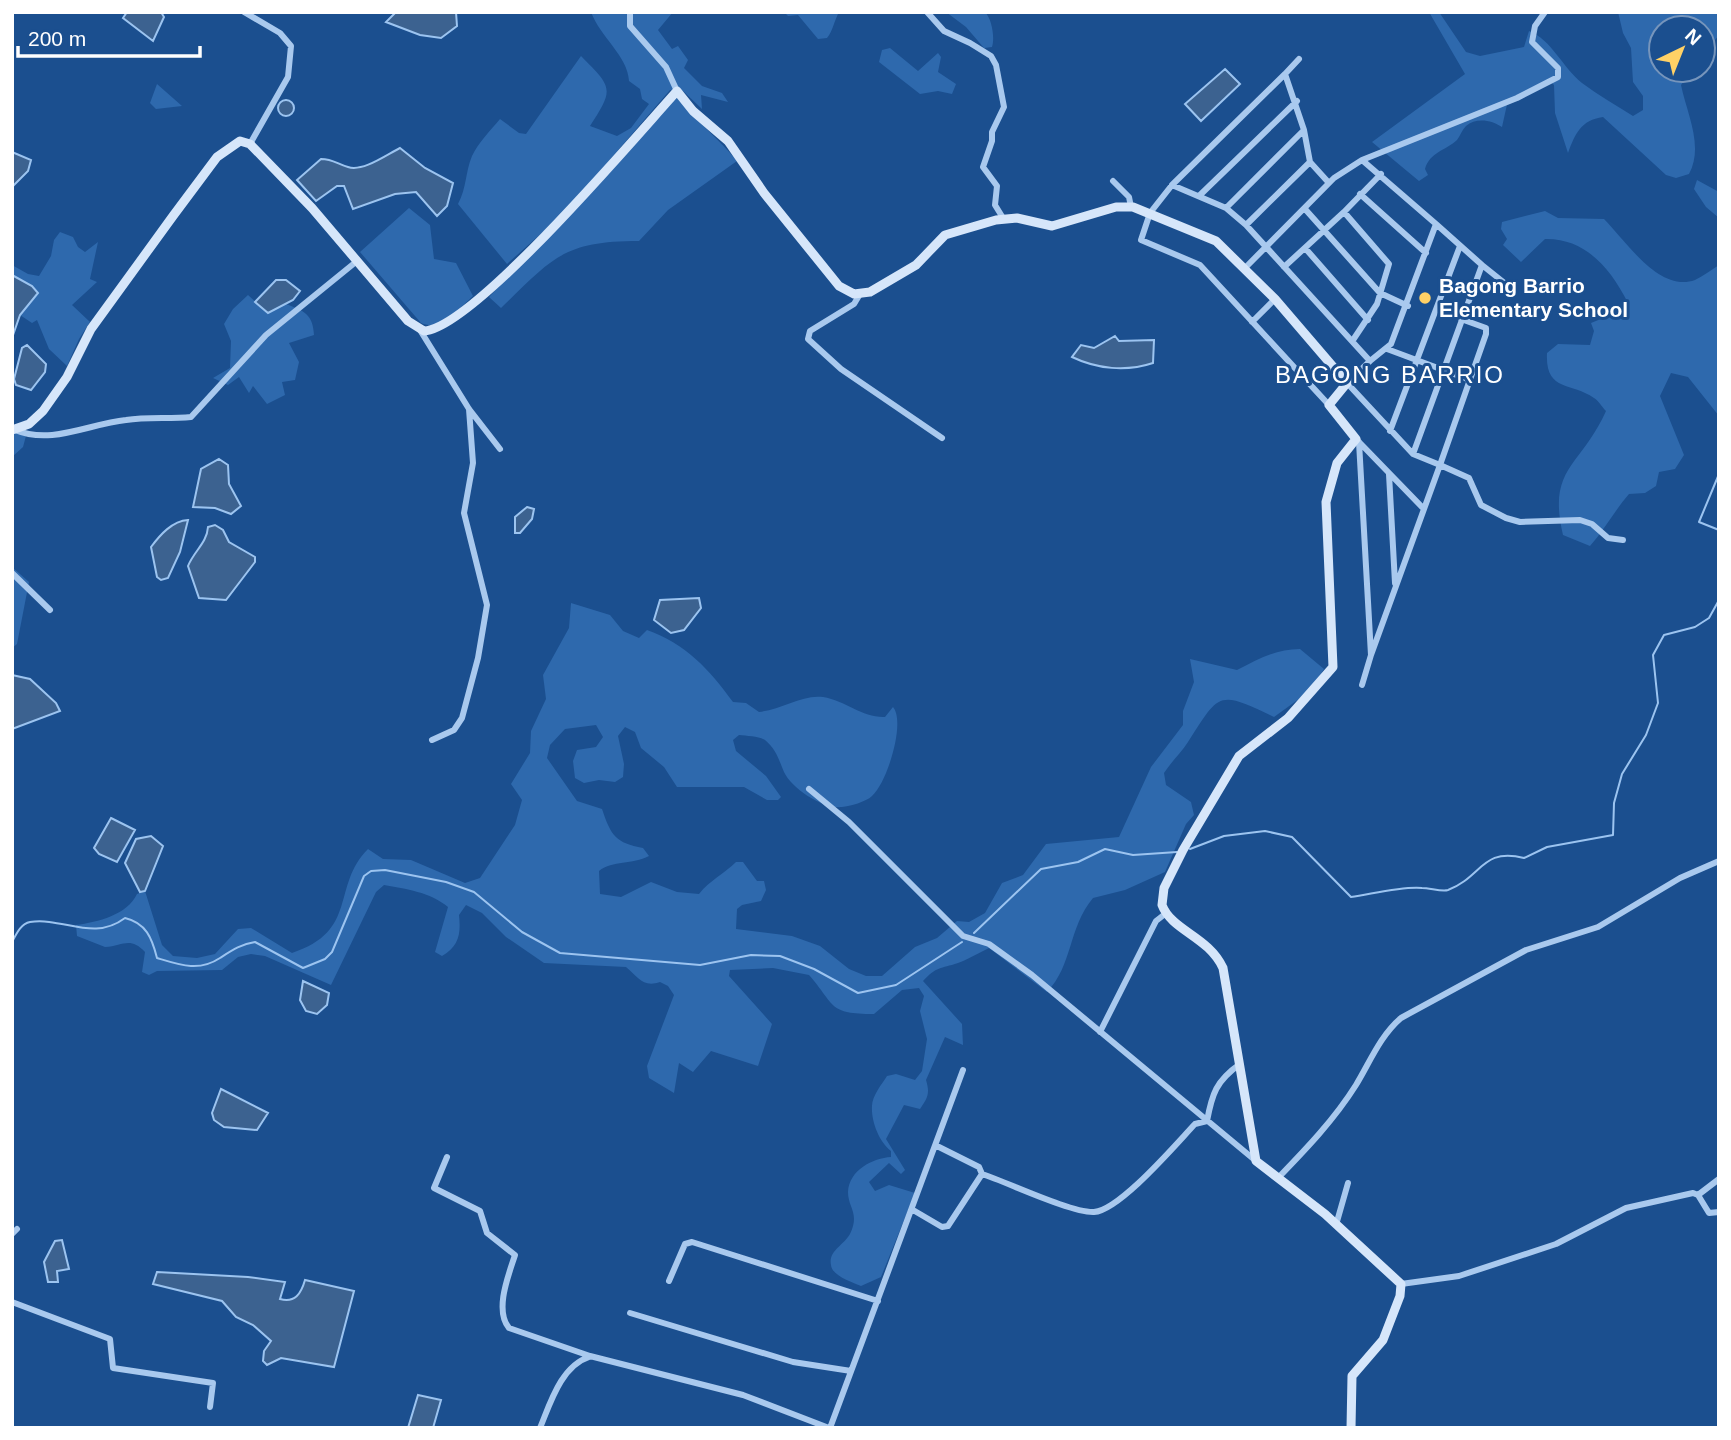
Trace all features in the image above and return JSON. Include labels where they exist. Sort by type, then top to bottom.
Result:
[{"type":"street","points":[[244,12],[280,33],[291,46],[288,77],[250,144]]},
{"type":"street","points":[[630,12],[632,29],[666,67],[677,91],[693,111],[728,141],[764,193],[839,286],[860,294]]},
{"type":"street","points":[[927,12],[944,31],[990,56],[996,65],[1004,107],[992,132],[992,141],[983,167],[996,186],[995,205],[1003,218]]},
{"type":"street","points":[[1245,268],[1329,183],[1362,160],[1517,98],[1558,77],[1560,70],[1532,42],[1535,26],[1545,12]]},
{"type":"street","points":[[1299,59],[1172,185],[1150,213],[1142,241],[1200,265],[1329,405],[1357,441],[1423,508]]},
{"type":"street","points":[[1286,74],[1297,101],[1310,162],[1329,183]]},
{"type":"street","points":[[421,330],[432,330],[449,323],[484,296],[565,215],[677,91]]},
{"type":"street","points":[[1199,196],[1297,101]]},
{"type":"street","points":[[1226,208],[1304,130]]},
{"type":"street","points":[[13,430],[34,420],[48,405],[70,371],[91,329],[217,157],[234,144],[244,141],[312,208],[404,316],[421,330],[469,409],[500,449]]},
{"type":"street","points":[[1362,160],[1507,285]]},
{"type":"street","points":[[1246,225],[1310,162]]},
{"type":"street","points":[[1284,267],[1381,174]]},
{"type":"street","points":[[1113,181],[1129,197],[1131,206]]},
{"type":"street","points":[[1172,185],[1226,208],[1246,225],[1370,361]]},
{"type":"street","points":[[1360,194],[1426,253]]},
{"type":"street","points":[[942,438],[841,369],[807,339],[810,331],[854,304],[860,294],[908,271],[945,235],[1003,218],[1052,226],[1111,208],[1131,206],[1211,238],[1275,299],[1413,454],[1469,478],[1481,505],[1520,522],[1580,520],[1591,524],[1608,538],[1623,540]]},
{"type":"street","points":[[1305,209],[1380,293],[1408,306]]},
{"type":"street","points":[[1344,212],[1388,261],[1380,293],[1368,320],[1353,341]]},
{"type":"street","points":[[1329,405],[1347,383],[1387,349],[1408,306],[1436,224]]},
{"type":"street","points":[[1390,431],[1460,246]]},
{"type":"street","points":[[1305,248],[1368,320]]},
{"type":"street","points":[[13,430],[31,436],[51,436],[124,420],[191,418],[265,335],[357,261]]},
{"type":"street","points":[[1413,454],[1482,265]]},
{"type":"street","points":[[1252,322],[1275,299]]},
{"type":"street","points":[[1362,685],[1486,328],[1461,319]]},
{"type":"street","points":[[1387,349],[1470,380]]},
{"type":"street","points":[[432,740],[454,730],[462,718],[478,658],[486,605],[464,513],[473,463],[469,409]]},
{"type":"street","points":[[1357,441],[1371,655]]},
{"type":"street","points":[[1256,1161],[1225,978],[1218,958],[1212,948],[1166,914],[1161,895],[1239,756],[1289,718],[1333,667],[1326,502],[1337,463],[1357,441]]},
{"type":"street","points":[[1390,474],[1395,588]]},
{"type":"street","points":[[12,573],[50,610]]},
{"type":"street","points":[[808,789],[849,821],[963,936],[989,944],[1032,975],[1207,1122],[1336,1225],[1401,1284],[1402,1290],[1383,1340],[1352,1376],[1351,1428]]},
{"type":"street","points":[[1278,1178],[1316,1138],[1354,1087],[1386,1033],[1401,1017],[1526,950],[1598,927],[1680,878],[1719,861]]},
{"type":"street","points":[[1100,1032],[1156,921],[1166,914]]},
{"type":"street","points":[[1207,1122],[1213,1089],[1224,1075],[1240,1064]]},
{"type":"street","points":[[447,1157],[434,1188],[480,1211],[487,1233],[515,1255],[508,1272],[503,1312],[505,1324],[590,1356],[704,1384],[829,1428],[937,1146],[963,1070]]},
{"type":"street","points":[[937,1146],[979,1167],[982,1174],[1081,1210],[1096,1211],[1111,1205],[1144,1177],[1195,1124],[1207,1122]]},
{"type":"street","points":[[913,1210],[942,1227],[948,1226],[982,1174]]},
{"type":"street","points":[[1698,1195],[1719,1179]]},
{"type":"street","points":[[1336,1225],[1348,1183]]},
{"type":"street","points":[[1401,1284],[1459,1276],[1556,1244],[1626,1208],[1693,1193],[1698,1195],[1709,1213],[1719,1212]]},
{"type":"street","points":[[669,1281],[685,1244],[692,1242],[878,1301]]},
{"type":"street","points":[[12,1302],[110,1339],[113,1368],[214,1383],[210,1407]]},
{"type":"street","points":[[630,1312],[793,1362],[851,1371]]},
{"type":"street","points":[[540,1428],[566,1375],[576,1364],[590,1356]]},
{"type":"shaded area","points":[[127,12],[161,12],[164,17],[153,41],[123,18]]},
{"type":"shaded area","points":[[396,12],[456,12],[457,26],[441,38],[420,35],[386,22]]},
{"type":"shaded area","points":[[591,12],[673,12],[658,30],[672,49],[678,46],[688,60],[684,68],[702,86],[722,93],[728,102],[701,95],[702,109],[683,91],[670,90],[563,214],[507,264],[458,204],[472,156],[500,119],[519,133],[526,134],[581,56],[599,75],[607,89],[603,104],[590,126],[617,136],[631,128],[649,104],[642,99],[640,89],[629,81],[624,63]]},
{"type":"shaded area","points":[[784,12],[839,12],[827,38],[818,39],[798,15],[788,16]]},
{"type":"shaded area","points":[[946,12],[985,12],[992,29],[992,47],[984,48],[966,27]]},
{"type":"shaded area","points":[[1429,12],[1439,12],[1466,52],[1480,56],[1524,47],[1529,31],[1537,35],[1582,83],[1633,116],[1643,110],[1643,96],[1633,82],[1631,48],[1623,33],[1618,12],[1719,12],[1717,38],[1717,14],[1647,14],[1647,84],[1682,84],[1695,141],[1689,174],[1676,178],[1666,175],[1603,117],[1589,121],[1580,129],[1568,153],[1555,113],[1554,85],[1549,80],[1508,100],[1502,127],[1484,120],[1474,121],[1466,126],[1457,140],[1430,159],[1425,169],[1428,175],[1419,181],[1372,142],[1465,74]]},
{"type":"shaded area","points":[[890,48],[918,71],[938,53],[941,57],[938,72],[956,84],[952,94],[938,91],[920,94],[879,62],[882,50]]},
{"type":"shaded area","points":[[1225,69],[1240,84],[1201,121],[1185,104]]},
{"type":"shaded area","points":[[157,84],[182,106],[156,109],[150,103]]},
{"type":"shaded area","points":[[677,97],[737,161],[668,210],[639,241],[593,244],[561,256],[534,276],[501,308],[489,297]]},
{"type":"shaded area","points":[[283,100],[289,100],[294,108],[292,114],[283,116],[278,111],[278,105]]},
{"type":"shaded area","points":[[400,148],[425,168],[453,183],[447,206],[437,216],[416,192],[395,194],[353,209],[344,186],[337,186],[316,201],[297,180],[321,159],[354,168],[374,162]]},
{"type":"shaded area","points":[[12,152],[31,160],[28,171],[12,187]]},
{"type":"shaded area","points":[[1697,180],[1719,192],[1719,218],[1706,207],[1694,189]]},
{"type":"shaded area","points":[[409,208],[430,225],[434,259],[456,263],[473,296],[449,318],[436,324],[421,323],[360,252]]},
{"type":"shaded area","points":[[1545,211],[1558,218],[1604,219],[1644,263],[1669,279],[1682,282],[1695,280],[1719,265],[1719,416],[1688,377],[1671,373],[1660,396],[1684,455],[1675,469],[1659,472],[1656,486],[1645,493],[1629,494],[1590,546],[1563,535],[1559,495],[1569,468],[1606,411],[1594,398],[1555,380],[1550,374],[1547,353],[1558,344],[1590,345],[1594,331],[1591,323],[1613,314],[1627,301],[1613,277],[1584,249],[1559,240],[1545,239],[1521,262],[1503,245],[1507,239],[1501,229],[1502,222]]},
{"type":"shaded area","points":[[60,232],[73,237],[78,247],[85,252],[98,242],[90,279],[97,282],[72,305],[90,322],[67,366],[49,349],[37,320],[32,323],[20,315],[38,293],[32,286],[12,275],[12,265],[28,274],[39,276],[51,256],[54,240]]},
{"type":"shaded area","points":[[12,275],[32,286],[38,293],[20,315],[12,338]]},
{"type":"shaded area","points":[[276,280],[286,280],[300,291],[293,300],[268,313],[255,302]]},
{"type":"shaded area","points":[[248,295],[268,313],[286,304],[306,314],[312,322],[314,335],[289,343],[299,362],[295,380],[282,382],[285,395],[267,404],[253,386],[249,393],[239,377],[228,385],[213,378],[230,368],[231,341],[224,324],[233,309]]},
{"type":"shaded area","points":[[1115,336],[1119,341],[1154,340],[1153,363],[1132,368],[1112,368],[1072,357],[1081,345],[1094,348]]},
{"type":"shaded area","points":[[27,345],[46,364],[45,372],[31,390],[16,385],[14,379],[22,348]]},
{"type":"shaded area","points":[[27,432],[23,447],[12,457],[12,433]]},
{"type":"shaded area","points":[[219,459],[228,465],[229,484],[241,506],[231,514],[215,508],[193,507],[201,469]]},
{"type":"shaded area","points":[[527,507],[534,509],[532,519],[520,533],[515,533],[515,517]]},
{"type":"shaded area","points":[[188,520],[180,552],[168,578],[161,580],[157,577],[151,547],[162,533]]},
{"type":"shaded area","points":[[215,525],[223,530],[229,542],[255,557],[255,562],[226,600],[199,598],[188,566],[205,538],[208,527]]},
{"type":"shaded area","points":[[12,567],[29,582],[17,644],[12,648]]},
{"type":"shaded area","points":[[699,598],[701,608],[684,630],[671,633],[654,620],[660,600]]},
{"type":"shaded area","points":[[571,603],[610,615],[623,631],[639,638],[647,630],[674,643],[706,668],[733,702],[746,703],[759,712],[815,697],[831,699],[877,717],[885,717],[893,707],[897,725],[896,738],[889,766],[878,789],[869,798],[842,807],[826,805],[801,791],[784,772],[772,747],[765,740],[756,737],[739,735],[733,740],[736,751],[766,776],[781,797],[778,800],[767,800],[744,787],[677,787],[664,767],[641,748],[635,732],[625,727],[618,736],[624,764],[623,777],[615,782],[599,780],[584,783],[575,778],[573,761],[577,750],[596,747],[603,737],[596,725],[565,729],[550,745],[547,758],[577,801],[602,809],[608,826],[616,837],[626,844],[643,848],[649,856],[610,865],[599,871],[600,894],[621,897],[651,882],[677,892],[699,894],[736,862],[743,862],[757,881],[764,881],[766,890],[761,901],[742,905],[737,909],[736,929],[792,936],[820,946],[849,969],[866,976],[882,976],[915,947],[937,938],[957,921],[969,922],[985,913],[1002,883],[1023,875],[1046,844],[1119,837],[1151,767],[1183,725],[1183,711],[1194,682],[1190,659],[1237,670],[1275,653],[1300,649],[1324,669],[1310,691],[1274,717],[1231,700],[1222,701],[1207,713],[1164,773],[1166,785],[1191,802],[1194,815],[1186,824],[1165,872],[1125,890],[1093,898],[1079,922],[1062,970],[1047,992],[989,948],[961,962],[935,970],[923,981],[962,1024],[963,1045],[945,1037],[926,1080],[928,1095],[925,1102],[920,1109],[904,1105],[886,1139],[905,1170],[901,1174],[889,1163],[869,1182],[875,1191],[889,1185],[915,1193],[881,1277],[861,1286],[835,1272],[831,1260],[853,1227],[854,1216],[848,1192],[853,1177],[870,1163],[891,1157],[891,1151],[879,1137],[874,1124],[872,1102],[875,1094],[887,1076],[896,1074],[915,1080],[922,1071],[927,1039],[920,1011],[924,996],[919,988],[902,990],[874,1014],[859,1014],[834,1006],[809,975],[773,968],[730,970],[729,976],[772,1024],[758,1066],[711,1051],[693,1072],[679,1063],[674,1093],[649,1078],[647,1066],[674,995],[668,986],[660,982],[645,983],[626,967],[544,963],[506,937],[482,913],[466,905],[459,915],[458,939],[442,956],[435,952],[448,907],[418,892],[384,885],[376,892],[331,985],[265,956],[251,954],[238,957],[222,970],[157,971],[149,975],[142,972],[145,952],[135,944],[105,947],[77,936],[76,925],[111,916],[126,907],[137,894],[145,891],[162,945],[173,956],[197,958],[215,954],[238,929],[251,928],[292,953],[313,944],[327,933],[336,920],[357,863],[368,849],[383,859],[411,860],[465,883],[480,878],[515,825],[522,800],[511,784],[530,753],[531,731],[546,699],[543,675],[569,628]]},
{"type":"shaded area","points":[[12,675],[30,679],[56,703],[60,711],[12,729]]},
{"type":"shaded area","points":[[111,818],[135,830],[117,862],[99,854],[94,848]]},
{"type":"shaded area","points":[[151,836],[163,846],[145,891],[140,892],[125,863],[136,839]]},
{"type":"shaded area","points":[[303,981],[329,993],[327,1005],[317,1014],[306,1011],[300,1000]]},
{"type":"shaded area","points":[[221,1089],[268,1113],[257,1130],[224,1127],[214,1120],[212,1113]]},
{"type":"shaded area","points":[[62,1240],[69,1269],[57,1271],[58,1282],[48,1282],[44,1262],[55,1241]]},
{"type":"shaded area","points":[[157,1272],[248,1277],[285,1282],[280,1299],[285,1300],[297,1296],[305,1280],[354,1291],[334,1367],[281,1358],[267,1365],[263,1361],[264,1351],[271,1341],[253,1325],[236,1317],[222,1301],[153,1284]]},
{"type":"shaded area","points":[[418,1395],[441,1400],[433,1428],[408,1428]]},
{"type":"waterway","points":[[1719,474],[1699,522],[1719,530]]},
{"type":"waterway","points":[[1190,849],[1224,836],[1265,831],[1292,837],[1351,897],[1405,888],[1448,890],[1490,860],[1510,856],[1524,858],[1547,847],[1613,835],[1614,803],[1622,774],[1646,735],[1658,703],[1653,655],[1664,635],[1695,627],[1709,618],[1719,600]]},
{"type":"waterway","points":[[974,933],[1041,869],[1078,862],[1105,849],[1133,855],[1177,852]]},
{"type":"waterway","points":[[12,942],[21,927],[30,922],[101,928],[125,918],[147,932],[157,958],[174,963],[205,965],[241,946],[255,942],[303,968],[325,959],[332,952],[364,876],[371,871],[385,870],[446,882],[474,892],[522,932],[560,953],[700,965],[751,955],[780,956],[814,969],[858,993],[896,985],[962,942]]},
{"type":"place","name":"Bagong Barrio Elementary School","points":[[1425,298]]},
{"type":"district","name":"BAGONG BARRIO","points":[[1390,375]]}]
